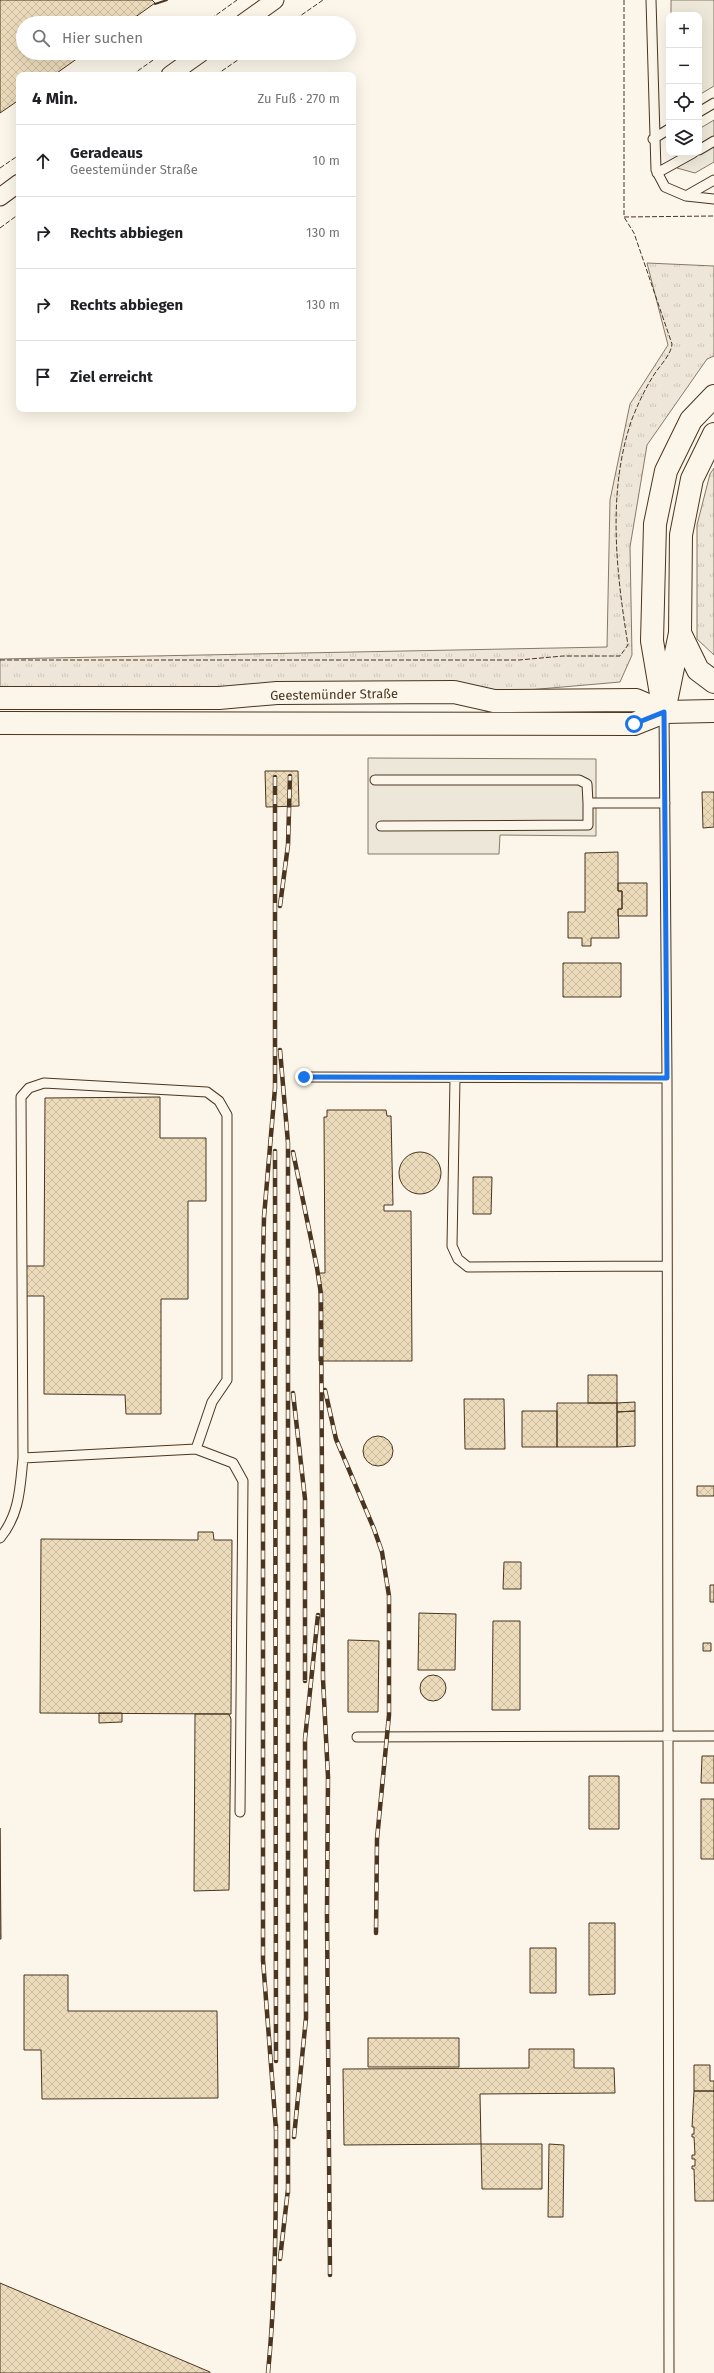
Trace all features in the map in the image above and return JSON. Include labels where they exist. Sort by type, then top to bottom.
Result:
[{"type":"main road","points":[[664,712],[652,641],[655,524],[666,471],[690,420],[714,396]]},
{"type":"main road","points":[[664,712],[680,633],[680,535],[692,478],[714,434]]},
{"type":"main road","points":[[680,633],[698,670],[714,682]]},
{"type":"main road","name":"Geestemünder Straße","points":[[0,698],[219,698],[277,693],[454,692],[494,702],[636,700],[664,712]]},
{"type":"main road","name":"Geestemünder Straße","points":[[0,723],[634,724],[664,712],[714,711]]},
{"type":"street","points":[[253,16],[275,0]]},
{"type":"street","points":[[174,72],[191,60]]},
{"type":"street","points":[[0,197],[16,185]]},
{"type":"lane","points":[[651,0],[653,139],[657,173],[665,187],[686,196],[714,198]]},
{"type":"lane","points":[[702,110],[714,103]]},
{"type":"lane","points":[[653,139],[666,131]]},
{"type":"lane","points":[[702,148],[714,141]]},
{"type":"lane","points":[[657,173],[688,156]]},
{"type":"lane","points":[[686,196],[714,180]]},
{"type":"lane","points":[[664,712],[667,1078],[669,2373]]},
{"type":"lane","points":[[375,780],[579,780],[587,784],[588,825],[381,826]]},
{"type":"lane","points":[[588,803],[665,803]]},
{"type":"lane","points":[[304,1077],[667,1078]]},
{"type":"lane","points":[[455,1078],[452,1246],[458,1259],[468,1267],[667,1266]]},
{"type":"lane","points":[[0,1538],[6,1530],[18,1506],[23,1458],[22,1097],[29,1088],[44,1083],[207,1092],[219,1101],[227,1115],[227,1380],[212,1402],[196,1449]]},
{"type":"lane","points":[[23,1458],[196,1449],[234,1463],[243,1481],[240,1812]]},
{"type":"lane","points":[[357,1737],[714,1736]]},
{"type":"green space","points":[[647,263],[714,266],[714,356],[707,359],[647,445],[630,547],[632,655],[620,682],[505,692],[185,692],[0,688],[0,659],[607,647],[610,500],[630,404],[668,345]]},
{"type":"green space","points":[[714,468],[714,655],[697,639],[697,525],[710,474]]},
{"type":"shaded area","points":[[671,0],[714,0],[714,86],[702,93],[702,12],[671,12]]},
{"type":"shaded area","points":[[714,120],[714,162],[695,173],[677,168],[685,156],[702,156],[702,127]]},
{"type":"shaded area","points":[[368,758],[596,759],[596,836],[500,835],[499,854],[368,854]]},
{"type":"building","points":[[0,0],[152,0],[155,3],[137,16],[16,16],[16,60],[75,60],[58,72],[16,72],[16,102],[0,113]]},
{"type":"building","points":[[265,771],[298,771],[299,806],[266,807]]},
{"type":"building","points":[[702,792],[714,792],[714,827],[703,828]]},
{"type":"building","points":[[618,852],[618,891],[622,891],[622,909],[618,909],[619,938],[591,938],[591,946],[582,946],[582,938],[568,938],[568,912],[585,912],[585,853]]},
{"type":"building","points":[[618,883],[647,883],[647,916],[618,916],[618,909],[622,909],[622,891],[618,891]]},
{"type":"building","points":[[563,963],[621,963],[621,997],[563,997]]},
{"type":"building","points":[[160,1097],[160,1138],[206,1138],[206,1201],[188,1201],[188,1299],[161,1299],[161,1414],[126,1414],[125,1395],[44,1394],[44,1296],[25,1296],[25,1266],[44,1266],[45,1098]]},
{"type":"building","points":[[327,1110],[386,1110],[387,1116],[391,1116],[393,1205],[384,1205],[384,1211],[411,1211],[412,1361],[319,1361],[319,1273],[325,1273],[324,1117],[327,1117]]},
{"type":"building","points":[[416,1152],[424,1152],[432,1155],[438,1161],[441,1173],[438,1185],[432,1191],[424,1194],[416,1194],[408,1191],[402,1185],[399,1177],[399,1169],[402,1161],[408,1155]]},
{"type":"building","points":[[473,1177],[492,1177],[491,1214],[473,1214]]},
{"type":"building","points":[[588,1375],[617,1375],[617,1403],[588,1403]]},
{"type":"building","points":[[464,1399],[504,1399],[505,1449],[465,1449]]},
{"type":"building","points":[[635,1402],[635,1411],[617,1412],[617,1403]]},
{"type":"building","points":[[557,1403],[617,1403],[617,1447],[557,1447]]},
{"type":"building","points":[[522,1411],[557,1411],[557,1447],[522,1447]]},
{"type":"building","points":[[635,1411],[635,1446],[617,1447],[617,1412]]},
{"type":"building","points":[[378,1436],[389,1440],[393,1451],[389,1462],[378,1466],[367,1462],[363,1451],[367,1440]]},
{"type":"building","points":[[697,1486],[714,1486],[714,1496],[697,1496]]},
{"type":"building","points":[[198,1532],[213,1532],[214,1540],[232,1540],[231,1714],[40,1713],[41,1539],[198,1540]]},
{"type":"building","points":[[504,1562],[521,1562],[521,1589],[503,1589]]},
{"type":"building","points":[[710,1585],[714,1585],[714,1602],[710,1602]]},
{"type":"building","points":[[419,1613],[456,1614],[455,1670],[418,1670]]},
{"type":"building","points":[[493,1621],[520,1621],[520,1710],[492,1710]]},
{"type":"building","points":[[348,1640],[379,1641],[378,1712],[348,1712]]},
{"type":"building","points":[[703,1643],[711,1643],[711,1651],[703,1651]]},
{"type":"building","points":[[433,1675],[442,1679],[446,1688],[442,1697],[433,1701],[424,1697],[420,1688],[424,1679]]},
{"type":"building","points":[[99,1713],[122,1713],[122,1722],[99,1723]]},
{"type":"building","points":[[195,1714],[229,1714],[231,1719],[229,1890],[194,1891]]},
{"type":"building","points":[[702,1756],[714,1756],[714,1783],[701,1783]]},
{"type":"building","points":[[589,1776],[619,1776],[619,1829],[589,1829]]},
{"type":"building","points":[[701,1799],[714,1799],[714,1859],[701,1859]]},
{"type":"building","points":[[0,1828],[1,1939],[0,1939]]},
{"type":"building","points":[[589,1923],[615,1923],[615,1994],[589,1995]]},
{"type":"building","points":[[530,1948],[556,1948],[556,1993],[530,1993]]},
{"type":"building","points":[[24,1975],[68,1975],[68,2011],[217,2011],[218,2098],[42,2099],[41,2050],[24,2050]]},
{"type":"building","points":[[368,2038],[459,2038],[459,2067],[368,2067]]},
{"type":"building","points":[[529,2049],[574,2049],[574,2068],[614,2068],[615,2093],[480,2094],[481,2144],[344,2145],[343,2069],[529,2068]]},
{"type":"building","points":[[694,2065],[710,2065],[710,2081],[714,2081],[714,2091],[694,2091]]},
{"type":"building","points":[[694,2091],[714,2091],[714,2201],[695,2201],[694,2169],[692,2169],[692,2166],[695,2166],[695,2159],[692,2159],[692,2155],[695,2155],[694,2137],[692,2137],[692,2134],[694,2134],[694,2127],[692,2127]]},
{"type":"building","points":[[481,2144],[542,2144],[542,2189],[482,2189]]},
{"type":"building","points":[[549,2144],[564,2145],[563,2217],[548,2217]]},
{"type":"building","points":[[0,2283],[210,2372],[210,2373],[0,2373]]},
{"type":"railway","points":[[280,906],[288,845],[290,776]]},
{"type":"railway","points":[[275,777],[275,1088],[264,1217],[263,1262],[263,1960],[276,2130]]},
{"type":"railway","points":[[280,1050],[288,1143],[288,2193]]},
{"type":"railway","points":[[275,1151],[276,2061]]},
{"type":"railway","points":[[293,1152],[321,1294],[323,1679],[328,1777],[327,1916],[330,2275]]},
{"type":"railway","points":[[325,1390],[336,1439],[374,1529],[382,1552],[389,1596],[389,1715],[377,1839],[376,1933]]},
{"type":"railway","points":[[293,1393],[305,1499],[305,1681]]},
{"type":"railway","points":[[294,2137],[306,2018],[305,1739],[318,1615]]},
{"type":"railway","points":[[268,2373],[274,2280],[276,2125]]},
{"type":"railway","points":[[280,2259],[288,2189]]},
{"type":"fence","points":[[215,16],[237,0]]},
{"type":"fence","points":[[300,16],[323,0]]},
{"type":"fence","points":[[624,0],[624,217],[714,216]]},
{"type":"fence","points":[[136,72],[153,60]]},
{"type":"fence","points":[[220,72],[238,60]]},
{"type":"fence","points":[[0,168],[16,157]]},
{"type":"fence","points":[[0,228],[16,216]]},
{"type":"fence","points":[[0,660],[519,660],[563,656],[620,656],[628,645],[617,560],[616,531],[619,474],[624,446],[632,419],[646,388],[667,357],[672,344],[634,233],[624,217]]},
{"type":"wall","points":[[155,4],[167,0]]},
{"type":"route","points":[[304,1077],[667,1078],[664,712],[634,724]]}]
